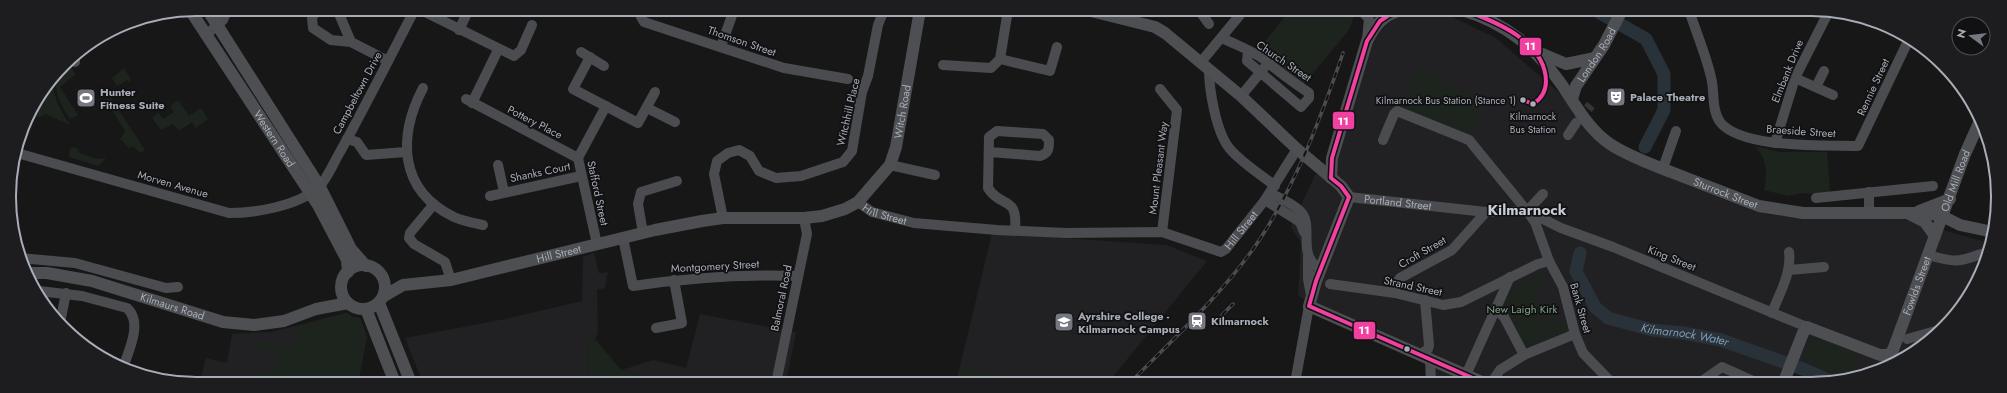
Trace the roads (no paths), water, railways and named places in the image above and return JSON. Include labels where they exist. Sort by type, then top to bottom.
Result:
[{"type":"main road","name":"Western Road","points":[[194,16],[313,186],[346,260],[348,272]]},
{"type":"main road","name":"Western Road","points":[[212,16],[351,249],[366,266]]},
{"type":"main road","name":"Witch Road","points":[[858,202],[890,165],[896,147],[919,16]]},
{"type":"main road","name":"Portland Street","points":[[1112,16],[1155,28],[1165,33],[1241,96],[1297,149],[1341,186],[1349,197]]},
{"type":"main road","points":[[1331,178],[1332,158],[1367,41],[1374,27],[1383,18],[1388,16]]},
{"type":"main road","points":[[1477,16],[1508,31],[1546,57],[1566,64],[1595,58]]},
{"type":"main road","name":"London Road","points":[[1572,99],[1576,86],[1595,58],[1619,16]]},
{"type":"main road","name":"Sturrock Street","points":[[1530,46],[1540,56],[1588,123],[1610,144],[1663,168],[1759,206],[1803,213],[1927,213],[1944,217],[1960,225],[1988,231]]},
{"type":"main road","name":"Old Mill Road","points":[[1944,217],[1966,154],[1977,127]]},
{"type":"main road","points":[[1349,197],[1310,300],[1426,356],[1459,377]]},
{"type":"main road","name":"Sturrock Street","points":[[1908,214],[1950,199]]},
{"type":"main road","name":"Hill Street","points":[[381,299],[403,285],[451,280],[643,233],[724,218],[804,218],[822,216],[845,209],[858,202]]},
{"type":"main road","name":"Sturrock Street","points":[[1908,214],[1925,222],[1935,236]]},
{"type":"main road","name":"Fowlds Street","points":[[1894,356],[1893,350],[1935,236],[1944,217]]},
{"type":"main road","points":[[380,273],[384,280],[385,289],[381,299],[366,309],[358,309],[348,303],[342,292],[342,282],[348,272],[358,266],[373,268],[403,285]]},
{"type":"main road","name":"Kilmaurs Road","points":[[34,273],[47,273],[92,281],[223,322],[254,325],[284,321],[316,310],[348,303]]},
{"type":"main road","name":"Kilmaurs Road","points":[[316,310],[342,292]]},
{"type":"main road","points":[[381,299],[409,377]]},
{"type":"main road","points":[[366,309],[393,377]]},
{"type":"main road","points":[[1786,377],[1803,333],[1807,327],[1880,355],[1891,357]]},
{"type":"street","points":[[206,35],[223,20],[225,16]]},
{"type":"street","points":[[313,16],[313,28],[331,40],[351,42],[388,61]]},
{"type":"street","points":[[340,16],[351,42]]},
{"type":"street","name":"Campbeltown Drive","points":[[313,186],[347,139],[388,61],[417,16]]},
{"type":"street","points":[[430,16],[498,50],[514,56],[521,50],[532,25]]},
{"type":"street","points":[[459,30],[466,16]]},
{"type":"street","name":"Thomson Street","points":[[641,16],[644,22],[721,46],[784,68],[848,79]]},
{"type":"street","points":[[721,46],[732,16]]},
{"type":"street","name":"Witchhill Place","points":[[724,218],[714,174],[717,161],[728,153],[739,150],[750,156],[759,172],[776,178],[801,176],[843,162],[852,151],[862,92],[868,76],[878,26],[882,16]]},
{"type":"street","points":[[943,65],[991,68],[1000,59],[1007,16]]},
{"type":"street","points":[[1130,16],[1136,22]]},
{"type":"street","points":[[1204,16],[1210,24]]},
{"type":"street","points":[[1239,16],[1222,38],[1205,65],[1209,77],[1216,118],[1228,148],[1239,158],[1270,193],[1300,222],[1305,234],[1308,257],[1310,300],[1296,377]]},
{"type":"street","points":[[1366,16],[1369,19],[1367,41]]},
{"type":"street","name":"Braeside Street","points":[[1691,16],[1712,78],[1714,103],[1720,121],[1735,133],[1775,143],[1858,146]]},
{"type":"street","name":"Elmbank Drive","points":[[1775,143],[1795,78],[1826,17]]},
{"type":"street","name":"Church Street","points":[[1222,38],[1268,63],[1310,95],[1302,107],[1260,72]]},
{"type":"street","name":"Rennie Street","points":[[1858,146],[1906,43]]},
{"type":"street","points":[[1000,59],[1050,71],[1057,47]]},
{"type":"street","name":"Pottery Place","points":[[498,50],[469,101],[578,158]]},
{"type":"street","points":[[1248,51],[1247,61],[1260,72]]},
{"type":"street","points":[[604,66],[586,55],[573,89],[638,123],[655,92]]},
{"type":"street","points":[[1241,96],[1268,63]]},
{"type":"street","points":[[1816,87],[1824,72]]},
{"type":"street","points":[[1795,78],[1833,94]]},
{"type":"street","points":[[423,88],[410,118],[407,132],[406,152],[409,166],[418,184],[434,204],[454,217],[483,225]]},
{"type":"street","name":"Mount Pleasant Way","points":[[1160,89],[1177,110],[1162,232]]},
{"type":"street","name":"Stafford Street","points":[[597,244],[578,158],[606,106]]},
{"type":"street","points":[[647,108],[675,122]]},
{"type":"street","points":[[1383,140],[1394,114],[1398,111],[1469,140],[1490,168],[1527,211],[1543,194]]},
{"type":"street","points":[[1568,135],[1576,123]]},
{"type":"street","points":[[990,152],[1040,156],[1046,154],[1049,150],[1049,140],[1043,134],[997,131],[989,136],[990,152],[988,188],[1013,207],[1016,214],[1015,230]]},
{"type":"street","points":[[1663,168],[1676,131]]},
{"type":"street","points":[[347,139],[357,142],[366,155],[406,152]]},
{"type":"street","name":"Hill Street","points":[[858,202],[872,212],[914,223],[1066,233],[1162,232],[1221,252],[1226,249],[1270,193],[1297,149]]},
{"type":"street","name":"Morven Avenue","points":[[21,154],[229,213],[251,213],[277,207],[313,186]]},
{"type":"street","points":[[890,165],[935,175]]},
{"type":"street","name":"Shanks Court","points":[[498,166],[504,192]]},
{"type":"street","name":"Shanks Court","points":[[490,196],[581,176]]},
{"type":"street","points":[[643,233],[638,204],[641,192],[677,181]]},
{"type":"street","points":[[1816,198],[1933,186]]},
{"type":"street","points":[[1869,192],[1869,213]]},
{"type":"street","name":"Portland Street","points":[[1349,197],[1486,212],[1527,211]]},
{"type":"street","points":[[434,204],[410,233],[409,238],[414,244],[445,262],[451,280]]},
{"type":"street","name":"Bank Street","points":[[1527,211],[1535,222],[1550,261],[1563,287],[1575,334],[1583,353],[1604,377]]},
{"type":"street","name":"King Street","points":[[1527,211],[1562,228],[1613,247],[1807,327]]},
{"type":"street","name":"Croft Street","points":[[1395,293],[1396,284],[1400,278],[1452,250],[1468,234],[1486,212]]},
{"type":"street","name":"Balmoral Road","points":[[777,377],[807,234],[804,218]]},
{"type":"street","name":"Montgomery Street","points":[[623,238],[633,286],[674,280],[731,276],[798,276]]},
{"type":"street","points":[[1772,312],[1788,270],[1790,262],[1789,252]]},
{"type":"street","points":[[1928,255],[1959,262],[1981,254]]},
{"type":"street","points":[[1308,257],[1316,266],[1322,266]]},
{"type":"street","name":"Kilmaurs Road","points":[[27,259],[75,263],[166,288],[178,287]]},
{"type":"street","name":"Strand Street","points":[[1330,284],[1395,293],[1443,305],[1461,302],[1496,286],[1510,277],[1550,261]]},
{"type":"street","points":[[1788,270],[1824,267]]},
{"type":"street","points":[[1463,377],[1510,277]]},
{"type":"street","points":[[656,328],[682,323],[674,280]]},
{"type":"street","name":"Kilmaurs Road","points":[[43,291],[66,293],[127,308],[133,313],[135,320],[125,362]]},
{"type":"street","points":[[61,316],[66,293]]},
{"type":"street","points":[[1425,300],[1429,345],[1426,356],[1430,377]]},
{"type":"street","points":[[1496,309],[1504,318],[1524,355]]},
{"type":"street","points":[[1907,339],[1929,333]]},
{"type":"street","points":[[1495,377],[1500,370],[1524,355],[1575,334]]},
{"type":"street","points":[[1709,377],[1722,367],[1744,377]]},
{"type":"waterway","name":"Kilmarnock Water","points":[[1606,16],[1646,39],[1664,74],[1664,110],[1645,147]]},
{"type":"waterway","name":"Kilmarnock Water","points":[[1580,253],[1576,271],[1595,307],[1608,318],[1652,330],[1683,333],[1721,340],[1822,377]]},
{"type":"tunnel","points":[[1578,120],[1591,105]]},
{"type":"railway","points":[[1136,377],[1215,296],[1231,278],[1260,239],[1297,172],[1317,125],[1343,53]]},
{"type":"railway","points":[[1222,315],[1233,304]]},
{"type":"place","name":"Palace Theatre","points":[[1616,97]]},
{"type":"place","name":"Hunter Fitness Suite","points":[[86,98]]},
{"type":"place","name":"Kilmarnock Bus Station (Stance 1)","points":[[1523,100]]},
{"type":"place","name":"Kilmarnock Bus Station","points":[[1533,104]]},
{"type":"place","name":"Kilmarnock","points":[[1197,321]]},
{"type":"place","name":"Ayrshire College - Kilmarnock Campus","points":[[1064,322]]},
{"type":"district","name":"Kilmarnock","points":[[1527,210]]},
{"type":"park label","name":"New Laigh Kirk","points":[[1522,309]]}]
